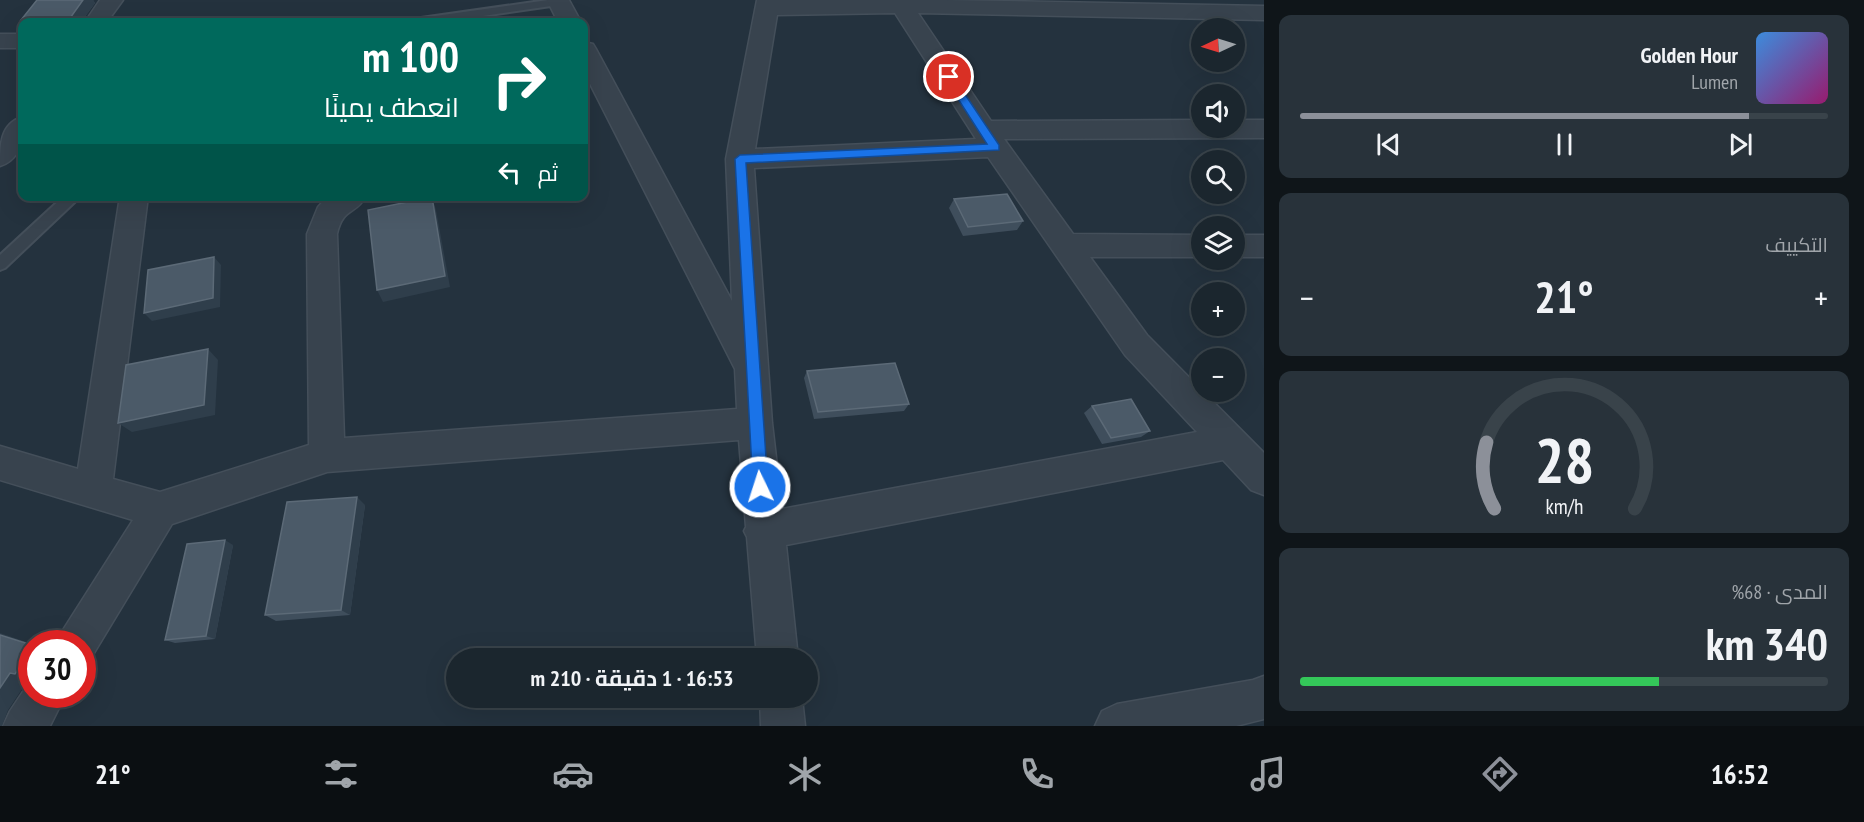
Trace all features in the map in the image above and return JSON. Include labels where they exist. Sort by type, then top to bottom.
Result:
[{"type":"street","points":[[99,18],[112,0]]},
{"type":"street","points":[[558,1],[567,18]]},
{"type":"street","points":[[900,3],[989,139],[1136,345],[1264,478]]},
{"type":"street","points":[[776,648],[763,531],[755,423],[740,159],[768,4],[900,3],[1264,13]]},
{"type":"street","points":[[0,41],[18,41]]},
{"type":"street","points":[[591,80],[752,369]]},
{"type":"street","points":[[740,159],[989,139],[1264,129]]},
{"type":"street","points":[[93,491],[133,201]]},
{"type":"street","points":[[327,456],[322,234],[326,214],[343,201]]},
{"type":"street","points":[[1065,245],[1191,246]]},
{"type":"street","points":[[1245,246],[1264,246]]},
{"type":"street","points":[[0,464],[160,510],[327,456],[755,423]]},
{"type":"street","points":[[763,531],[1230,442]]},
{"type":"street","points":[[86,630],[160,510]]},
{"type":"street","points":[[1117,726],[1256,702],[1264,697]]},
{"type":"street","points":[[25,726],[36,708]]},
{"type":"street","points":[[781,708],[783,726]]},
{"type":"lane","points":[[447,18],[558,1]]},
{"type":"lane","points":[[0,264],[69,201]]},
{"type":"building","points":[[37,0],[83,0],[70,18],[23,18]]},
{"type":"building","points":[[1007,194],[1023,221],[968,227],[954,199]]},
{"type":"building","points":[[412,201],[433,201],[445,276],[377,290],[368,210]]},
{"type":"building","points":[[214,257],[213,298],[144,313],[148,270]]},
{"type":"building","points":[[208,349],[204,405],[118,423],[126,365]]},
{"type":"building","points":[[895,363],[909,404],[818,412],[807,371]]},
{"type":"building","points":[[1131,399],[1150,431],[1111,438],[1092,406]]},
{"type":"building","points":[[357,497],[341,610],[265,615],[287,502]]},
{"type":"building","points":[[225,540],[206,636],[165,640],[187,544]]},
{"type":"building","points":[[0,635],[18,641],[18,670],[15,674],[10,673],[0,688]]},
{"type":"route","points":[[760,487],[740,159],[995,147],[949,77]]}]
